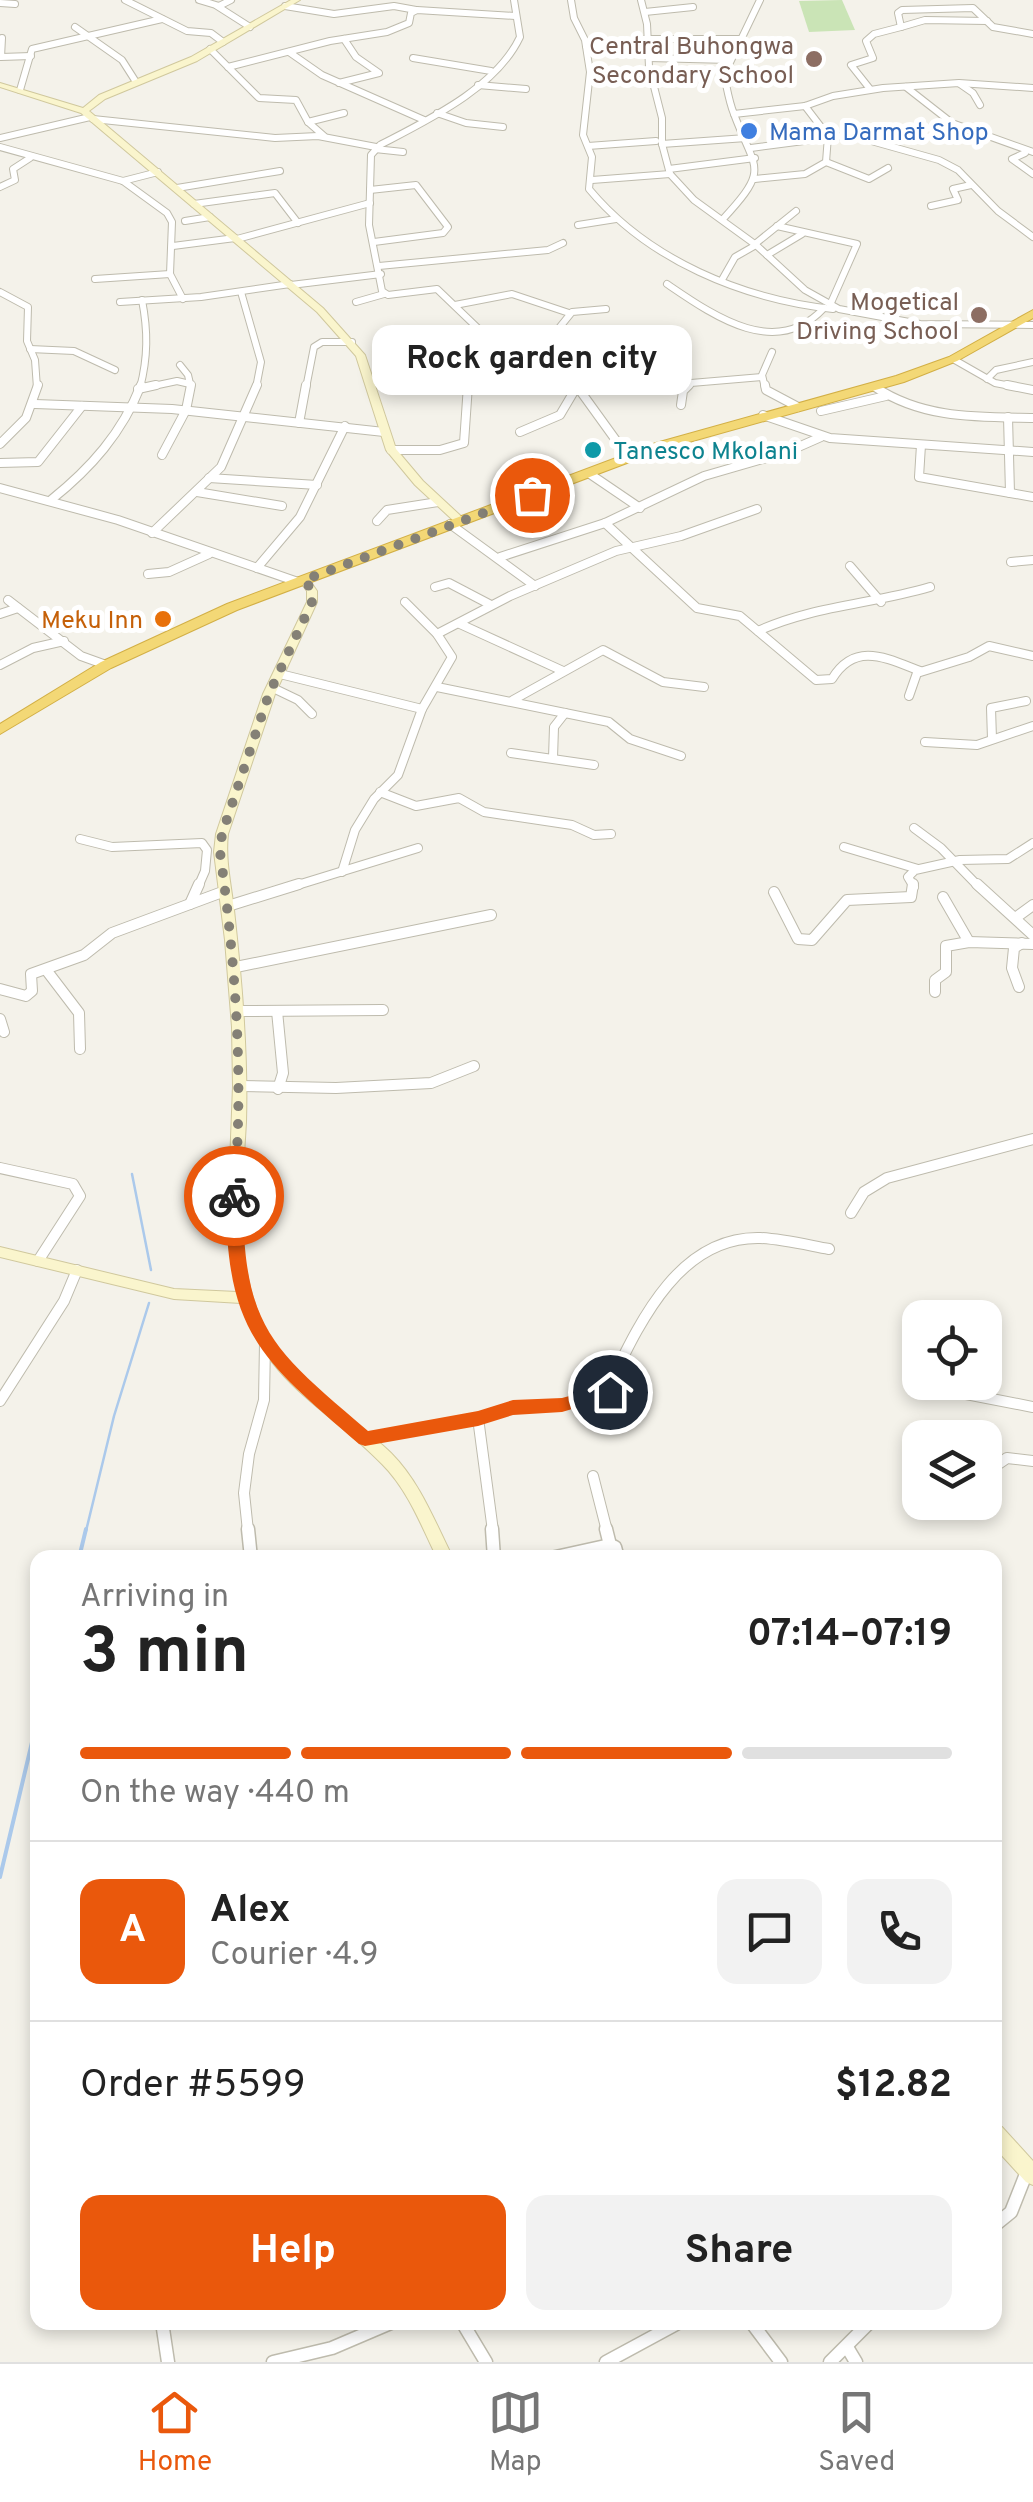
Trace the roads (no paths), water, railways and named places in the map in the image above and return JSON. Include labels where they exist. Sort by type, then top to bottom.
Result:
[{"type":"highway","points":[[0,730],[106,666],[195,622],[628,457],[763,416],[880,392],[953,359],[1033,313]]},
{"type":"street","points":[[125,0],[190,32],[210,33],[223,42]]},
{"type":"street","points":[[199,0],[250,26]]},
{"type":"street","points":[[217,6],[231,0]]},
{"type":"street","points":[[0,138],[89,116],[102,97],[210,49],[296,0]]},
{"type":"street","points":[[384,294],[374,242],[368,172],[375,148],[437,112],[492,72],[520,40],[512,0]]},
{"type":"street","points":[[572,0],[586,46],[589,100],[583,135],[592,180],[589,189],[616,219],[656,247],[779,301],[920,324],[1033,325]]},
{"type":"street","points":[[642,0],[662,118],[659,142],[669,172],[694,200],[756,245],[828,307]]},
{"type":"street","points":[[723,219],[754,179],[755,158],[734,114],[724,75],[760,0]]},
{"type":"street","points":[[0,3],[15,4]]},
{"type":"street","points":[[285,6],[334,14],[394,6],[515,16]]},
{"type":"street","points":[[645,12],[693,7]]},
{"type":"street","points":[[901,27],[898,13],[911,9],[973,8],[997,28],[1030,29]]},
{"type":"street","points":[[228,67],[402,27],[417,10]]},
{"type":"street","points":[[20,90],[32,49],[162,19]]},
{"type":"street","points":[[870,90],[852,65],[873,58],[866,44],[870,38],[925,20],[987,21]]},
{"type":"street","points":[[75,27],[85,37],[117,52],[136,82]]},
{"type":"street","points":[[2,38],[2,57],[31,56]]},
{"type":"street","points":[[339,83],[379,73],[356,57],[344,39]]},
{"type":"street","points":[[586,46],[646,40],[741,39]]},
{"type":"street","points":[[210,49],[262,99],[296,100],[308,122],[329,139]]},
{"type":"street","points":[[289,52],[339,83],[424,120]]},
{"type":"street","points":[[412,58],[492,72]]},
{"type":"street","points":[[649,58],[730,60]]},
{"type":"street","points":[[734,114],[805,106],[833,96],[906,86],[959,83],[1033,88]]},
{"type":"street","points":[[959,83],[980,105]]},
{"type":"street","points":[[0,84],[89,116],[275,138],[329,139],[404,152]]},
{"type":"street","points":[[478,85],[526,89]]},
{"type":"street","points":[[906,86],[952,123],[1029,152]]},
{"type":"street","points":[[805,106],[828,136],[826,162]]},
{"type":"street","points":[[437,112],[466,123],[503,126]]},
{"type":"street","points":[[308,122],[344,114]]},
{"type":"street","points":[[89,116],[291,284],[352,342],[369,380],[391,450],[455,522],[535,586]]},
{"type":"street","points":[[42,127],[50,136]]},
{"type":"street","points":[[628,132],[629,143]]},
{"type":"street","points":[[751,148],[828,136],[858,136],[939,160],[954,166],[986,195],[998,212],[1024,227],[1033,238]]},
{"type":"street","points":[[588,146],[746,138]]},
{"type":"street","points":[[0,148],[122,181],[171,218],[170,274],[183,299]]},
{"type":"street","points":[[1029,152],[1012,159],[1033,174]]},
{"type":"street","points":[[0,188],[15,180],[13,169],[30,158]]},
{"type":"street","points":[[592,180],[755,158]]},
{"type":"street","points":[[826,162],[869,179],[888,168]]},
{"type":"street","points":[[754,179],[805,174],[826,162]]},
{"type":"street","points":[[177,188],[280,171]]},
{"type":"street","points":[[122,181],[158,172]]},
{"type":"street","points":[[370,190],[416,185],[448,228],[443,233],[374,242]]},
{"type":"street","points":[[931,206],[958,200],[953,190],[972,185]]},
{"type":"street","points":[[194,204],[275,193],[298,223]]},
{"type":"street","points":[[173,246],[286,229],[327,212],[370,203]]},
{"type":"street","points":[[723,278],[735,257],[796,212]]},
{"type":"street","points":[[185,221],[210,217]]},
{"type":"street","points":[[578,226],[616,219]]},
{"type":"street","points":[[666,284],[729,320],[778,335],[799,331],[828,307],[857,244],[777,226]]},
{"type":"street","points":[[767,255],[802,234]]},
{"type":"street","points":[[120,302],[242,292],[380,270],[548,250],[563,244]]},
{"type":"street","points":[[96,279],[170,274]]},
{"type":"street","points":[[356,302],[384,294],[437,289],[487,337],[534,338],[546,344],[628,457]]},
{"type":"street","points":[[0,292],[28,307],[26,343],[37,368],[36,404],[0,444]]},
{"type":"street","points":[[152,533],[196,492],[230,452],[240,419],[257,386],[260,362],[242,292]]},
{"type":"street","points":[[455,306],[512,294],[569,314],[606,309]]},
{"type":"street","points":[[51,500],[100,460],[132,406],[150,347],[142,300]]},
{"type":"street","points":[[546,344],[562,329],[569,314]]},
{"type":"street","points":[[300,423],[314,346],[322,342],[352,342]]},
{"type":"street","points":[[30,349],[74,351],[115,370]]},
{"type":"street","points":[[772,352],[762,377],[768,392],[798,407]]},
{"type":"street","points":[[953,359],[987,380],[1033,390]]},
{"type":"street","points":[[987,380],[996,370],[1033,362]]},
{"type":"street","points":[[162,455],[186,410],[190,384],[186,370],[180,366]]},
{"type":"street","points":[[369,380],[455,372],[468,380],[464,443],[440,450],[391,450]]},
{"type":"street","points":[[681,405],[691,382],[762,377]]},
{"type":"street","points":[[138,389],[177,381],[190,384]]},
{"type":"street","points":[[520,432],[560,415],[576,388]]},
{"type":"street","points":[[821,411],[880,392],[909,407],[1033,418]]},
{"type":"street","points":[[36,404],[186,410],[384,432]]},
{"type":"street","points":[[0,463],[38,462],[82,406]]},
{"type":"street","points":[[763,416],[821,437],[1033,452]]},
{"type":"street","points":[[1008,417],[1010,493]]},
{"type":"street","points":[[257,568],[290,530],[345,426]]},
{"type":"street","points":[[500,558],[606,523],[704,476],[787,452],[821,437]]},
{"type":"street","points":[[921,445],[919,478],[1033,496]]},
{"type":"street","points":[[590,474],[640,508]]},
{"type":"street","points":[[209,478],[317,485]]},
{"type":"street","points":[[0,488],[51,500],[301,581],[312,590],[312,602],[244,760],[222,834],[236,967],[240,1086],[233,1217],[243,1298],[265,1343],[288,1372],[391,1462],[440,1550]]},
{"type":"street","points":[[196,492],[282,506]]},
{"type":"street","points":[[376,522],[380,512],[438,502]]},
{"type":"street","points":[[437,634],[535,586],[632,546],[681,536],[756,509]]},
{"type":"street","points":[[606,523],[696,608],[733,613],[816,680],[832,678],[845,660],[865,652],[920,671]]},
{"type":"street","points":[[148,574],[169,572],[209,554]]},
{"type":"street","points":[[1012,562],[1033,560]]},
{"type":"street","points":[[850,566],[881,602]]},
{"type":"street","points":[[436,586],[449,584],[491,606]]},
{"type":"street","points":[[758,631],[792,615],[881,602],[930,587]]},
{"type":"street","points":[[8,600],[81,656],[106,666]]},
{"type":"street","points":[[342,872],[346,849],[364,813],[398,775],[422,709],[452,657],[437,634],[405,602]]},
{"type":"street","points":[[0,614],[18,608]]},
{"type":"street","points":[[460,624],[530,653],[563,672]]},
{"type":"street","points":[[0,664],[33,648],[64,641]]},
{"type":"street","points":[[909,696],[914,676],[920,671],[993,645],[1033,656]]},
{"type":"street","points":[[512,700],[603,650],[654,679],[676,686],[686,682],[704,687]]},
{"type":"street","points":[[280,674],[422,709]]},
{"type":"street","points":[[437,687],[612,723],[630,740],[681,756]]},
{"type":"street","points":[[273,688],[298,700],[312,714]]},
{"type":"street","points":[[992,739],[991,708],[1026,701]]},
{"type":"street","points":[[553,758],[554,727],[565,713]]},
{"type":"street","points":[[925,742],[970,746],[1033,726]]},
{"type":"street","points":[[511,754],[594,765]]},
{"type":"street","points":[[380,792],[416,806],[460,798],[484,812],[572,825],[594,836],[610,834]]},
{"type":"street","points":[[914,828],[957,860],[979,888],[1018,916],[1033,935]]},
{"type":"street","points":[[80,839],[112,847],[202,844],[208,850],[205,871],[189,905]]},
{"type":"street","points":[[844,847],[933,871],[957,860],[1007,860],[1033,843]]},
{"type":"street","points":[[228,906],[418,848]]},
{"type":"street","points":[[774,892],[790,930],[798,939],[812,940],[847,900],[911,897],[915,888],[908,876],[918,869]]},
{"type":"street","points":[[0,989],[26,996],[32,991],[31,974],[77,961],[112,933],[225,890]]},
{"type":"street","points":[[943,897],[970,942]]},
{"type":"street","points":[[1018,916],[1033,905]]},
{"type":"street","points":[[236,967],[358,938],[490,914]]},
{"type":"street","points":[[934,992],[935,980],[947,969],[945,948],[970,942],[1028,944]]},
{"type":"street","points":[[1019,986],[1014,948],[1028,944]]},
{"type":"street","points":[[47,971],[79,1013],[80,1049]]},
{"type":"street","points":[[238,1012],[383,1010]]},
{"type":"street","points":[[277,1011],[282,1073],[278,1089]]},
{"type":"street","points":[[0,1019],[4,1032]]},
{"type":"street","points":[[240,1086],[278,1089],[433,1083],[456,1070],[474,1066]]},
{"type":"street","points":[[851,1212],[864,1192],[887,1178],[1033,1139]]},
{"type":"street","points":[[0,1168],[73,1184],[79,1190],[80,1196],[38,1261]]},
{"type":"street","points":[[365,1439],[478,1418],[498,1410],[562,1405],[608,1393],[614,1370],[628,1354],[642,1318],[657,1297],[703,1254],[722,1243],[759,1238],[828,1250]]},
{"type":"street","points":[[0,1252],[174,1294],[243,1298]]},
{"type":"street","points":[[0,1401],[64,1302],[77,1270]]},
{"type":"street","points":[[251,1550],[244,1494],[249,1454],[264,1400],[265,1343]]},
{"type":"street","points":[[999,1400],[1033,1407]]},
{"type":"street","points":[[478,1418],[493,1550]]},
{"type":"street","points":[[1002,1461],[1033,1461]]},
{"type":"street","points":[[592,1476],[613,1550]]},
{"type":"street","points":[[587,1550],[610,1545]]},
{"type":"street","points":[[1002,2141],[1030,2171],[1011,2212],[1002,2219]]},
{"type":"street","points":[[163,2330],[168,2362]]},
{"type":"street","points":[[273,2362],[333,2355],[378,2330]]},
{"type":"street","points":[[467,2330],[486,2362]]},
{"type":"street","points":[[606,2362],[665,2330]]},
{"type":"street","points":[[757,2330],[781,2362]]},
{"type":"street","points":[[830,2362],[863,2330]]},
{"type":"street","points":[[847,2348],[856,2362]]},
{"type":"waterway","points":[[132,1174],[151,1270]]},
{"type":"waterway","points":[[86,1531],[114,1416],[149,1303]]},
{"type":"waterway","points":[[81,1550],[86,1529]]},
{"type":"waterway","points":[[0,1877],[30,1751]]},
{"type":"place","name":"Central Buhongwa Secondary School","points":[[814,59]]},
{"type":"place","name":"Mama Darmat Shop","points":[[749,131]]},
{"type":"place","name":"Mogetical Driving School","points":[[979,315]]},
{"type":"place","name":"Tanesco Mkolani","points":[[593,450]]},
{"type":"place","name":"Rock garden city","points":[[532,495]]},
{"type":"place","name":"Meku Inn","points":[[163,619]]}]
